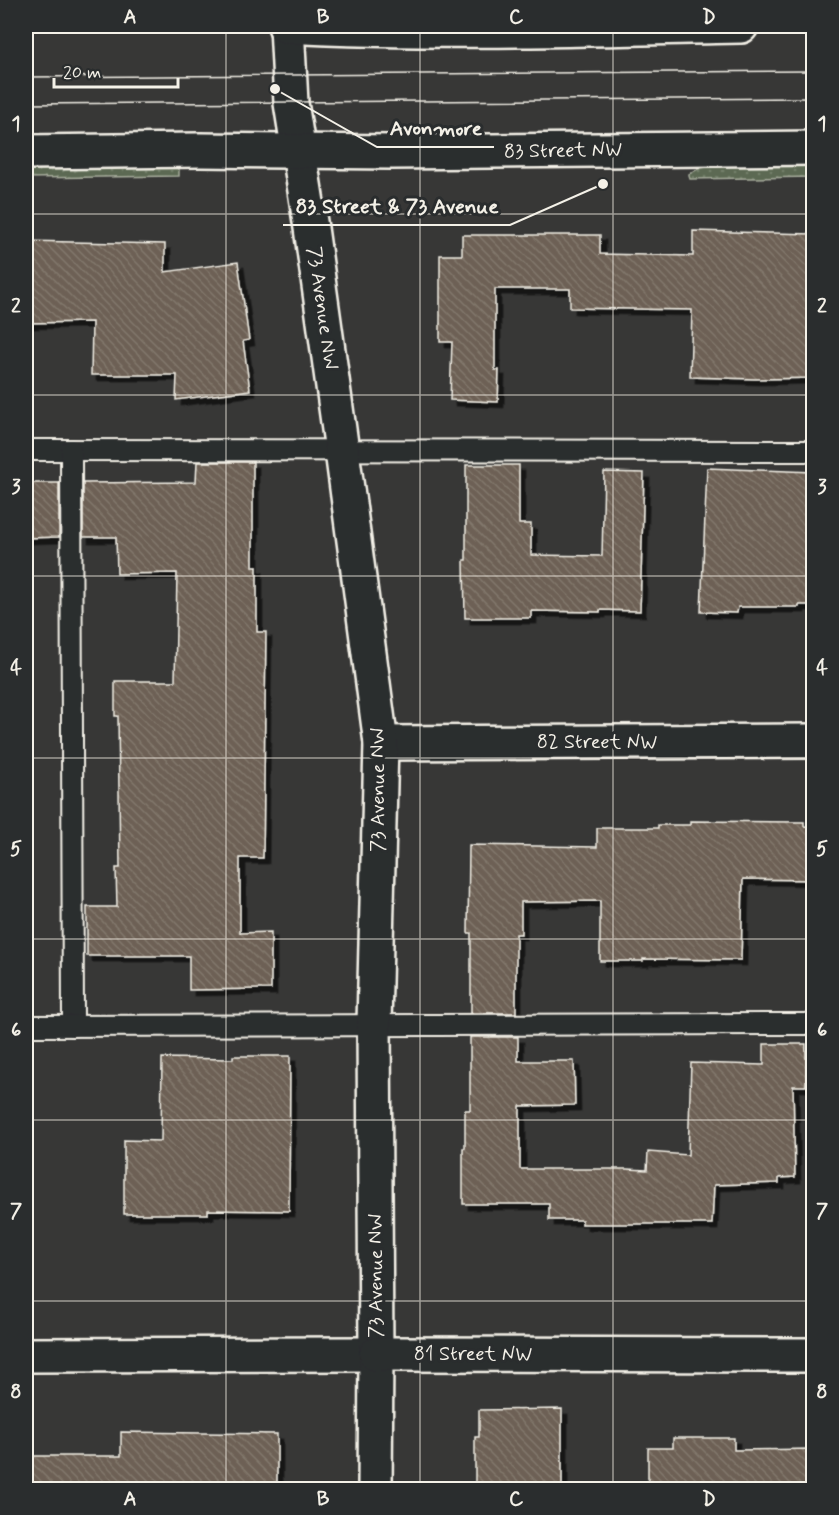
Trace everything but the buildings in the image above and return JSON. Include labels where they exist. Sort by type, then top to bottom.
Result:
[{"type":"street","points":[[287,26],[402,30],[741,26]]},
{"type":"street","name":"73 Avenue NW","points":[[287,26],[291,102],[342,451],[381,743],[374,1024],[375,1490]]},
{"type":"street","name":"83 Street NW","points":[[26,152],[200,150],[393,152],[813,148]]},
{"type":"street","name":"82 Street NW","points":[[381,743],[813,741]]},
{"type":"street","name":"81 Street NW","points":[[26,1355],[813,1355]]},
{"type":"lane","points":[[26,450],[813,451]]},
{"type":"lane","points":[[71,450],[73,1026]]},
{"type":"lane","points":[[26,1026],[813,1023]]},
{"type":"green space","points":[[813,164],[813,177],[690,179],[689,176],[698,169],[715,165]]},
{"type":"green space","points":[[26,167],[179,167],[179,176],[26,178]]},
{"type":"tram line","points":[[26,77],[814,71]]},
{"type":"tram line","points":[[26,104],[814,98]]},
{"type":"place","name":"Avonmore","points":[[275,89]]},
{"type":"place","name":"83 Street & 73 Avenue","points":[[603,184]]}]
